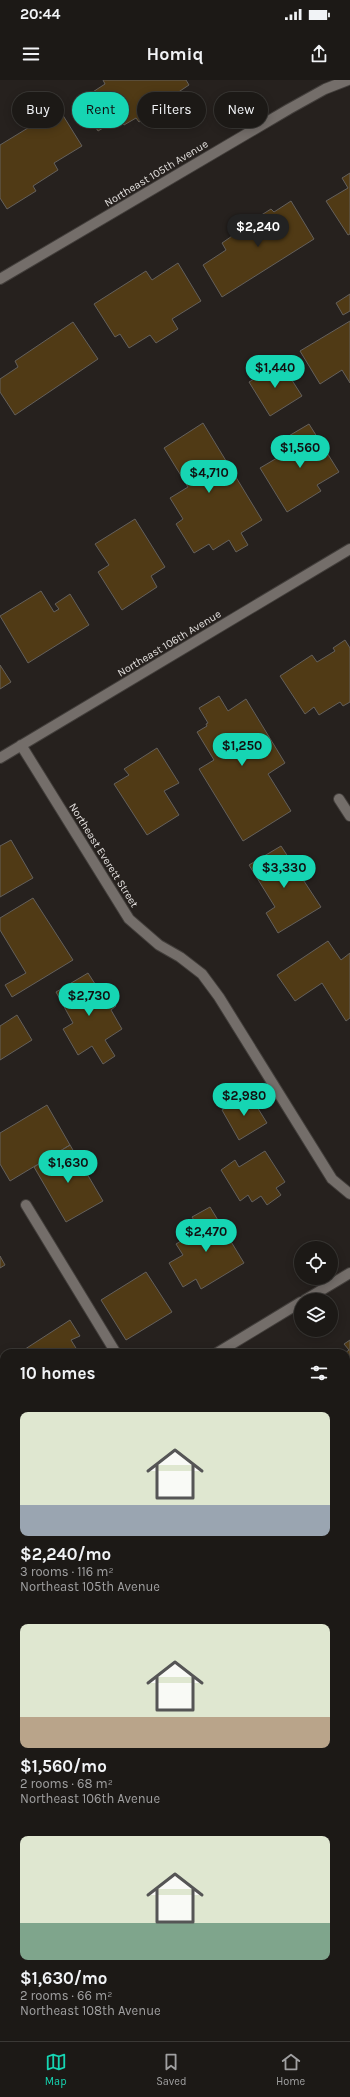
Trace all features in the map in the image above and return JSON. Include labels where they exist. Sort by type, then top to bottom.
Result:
[{"type":"street","name":"Northeast 105th Avenue","points":[[0,279],[289,108],[325,89],[348,80]]},
{"type":"street","name":"Northeast 106th Avenue","points":[[0,758],[350,549]]},
{"type":"street","name":"Northeast Everett Street","points":[[21,745],[129,919],[159,945],[180,957],[202,974],[219,996],[332,1179],[350,1194]]},
{"type":"street","points":[[339,799],[350,816]]},
{"type":"street","points":[[26,1205],[114,1349]]},
{"type":"street","points":[[317,1293],[350,1273]]},
{"type":"street","points":[[224,1349],[294,1306]]},
{"type":"building","points":[[103,80],[186,80],[189,85],[178,92],[137,92],[137,119],[136,118],[129,122],[129,92],[93,92],[105,84]]},
{"type":"building","points":[[64,117],[82,146],[54,163],[58,170],[33,186],[36,191],[7,209],[0,198],[0,145],[28,128],[64,128]]},
{"type":"building","points":[[96,128],[103,128],[98,131]]},
{"type":"building","points":[[350,173],[350,234],[348,235],[326,201],[348,188],[342,178]]},
{"type":"building","points":[[291,201],[314,239],[222,297],[203,265],[226,250],[222,243],[235,234],[234,232],[271,209],[274,212]]},
{"type":"building","points":[[178,263],[201,301],[172,319],[178,329],[156,343],[150,335],[129,348],[120,334],[115,337],[94,304],[146,271],[152,280]]},
{"type":"building","points":[[350,294],[350,311],[343,315],[336,303]]},
{"type":"building","points":[[350,321],[350,383],[342,370],[320,384],[300,351]]},
{"type":"building","points":[[73,322],[98,359],[15,415],[0,392],[0,379],[18,367],[15,361]]},
{"type":"building","points":[[281,363],[302,396],[270,416],[249,382]]},
{"type":"building","points":[[203,423],[262,520],[241,533],[248,545],[236,552],[229,540],[213,550],[209,544],[194,553],[176,524],[183,519],[170,498],[188,487],[164,448]]},
{"type":"building","points":[[309,424],[339,472],[317,485],[321,491],[287,512],[260,468],[294,448],[287,437]]},
{"type":"building","points":[[135,519],[165,567],[151,576],[157,587],[122,610],[98,572],[109,565],[95,544]]},
{"type":"building","points":[[41,591],[54,612],[59,609],[55,604],[70,594],[89,625],[28,663],[0,616]]},
{"type":"building","points":[[345,640],[350,648],[350,702],[343,706],[340,702],[319,715],[314,707],[305,714],[280,676],[312,655],[317,662],[335,651],[333,648]]},
{"type":"building","points":[[0,665],[11,682],[0,689]]},
{"type":"building","points":[[219,696],[228,711],[246,699],[285,763],[268,774],[291,811],[243,841],[199,769],[214,760],[197,732],[207,726],[206,724],[208,723],[199,708]]},
{"type":"building","points":[[157,748],[179,783],[164,791],[179,815],[147,835],[114,784],[129,775],[124,769]]},
{"type":"building","points":[[11,840],[33,878],[0,897],[0,846]]},
{"type":"building","points":[[281,846],[321,907],[278,933],[266,913],[275,907],[249,865]]},
{"type":"building","points":[[33,898],[73,960],[12,997],[5,985],[26,973],[0,930],[0,918]]},
{"type":"building","points":[[328,941],[341,960],[350,953],[350,1018],[346,1021],[322,983],[295,1001],[277,975]]},
{"type":"building","points":[[88,973],[106,1001],[111,998],[116,1006],[111,1010],[122,1029],[105,1040],[115,1056],[103,1064],[92,1046],[78,1055],[63,1029],[73,1023],[56,992]]},
{"type":"building","points":[[17,1015],[32,1040],[0,1060],[0,1026]]},
{"type":"building","points":[[249,1094],[267,1123],[239,1140],[222,1110]]},
{"type":"building","points":[[47,1105],[70,1145],[10,1181],[0,1164],[0,1133]]},
{"type":"building","points":[[70,1145],[103,1201],[66,1222],[34,1167]]},
{"type":"building","points":[[265,1151],[285,1182],[276,1188],[281,1195],[267,1205],[261,1196],[252,1202],[248,1195],[240,1201],[221,1170],[235,1160],[239,1167]]},
{"type":"building","points":[[210,1207],[244,1263],[201,1289],[196,1279],[183,1287],[169,1263],[183,1255],[176,1244],[200,1230],[192,1217]]},
{"type":"building","points":[[0,1256],[5,1265],[0,1268]]},
{"type":"building","points":[[146,1272],[172,1312],[126,1340],[101,1300]]},
{"type":"building","points":[[70,1320],[80,1336],[71,1340],[77,1349],[25,1349]]},
{"type":"building","points":[[350,1340],[350,1349],[348,1349],[344,1344]]}]
